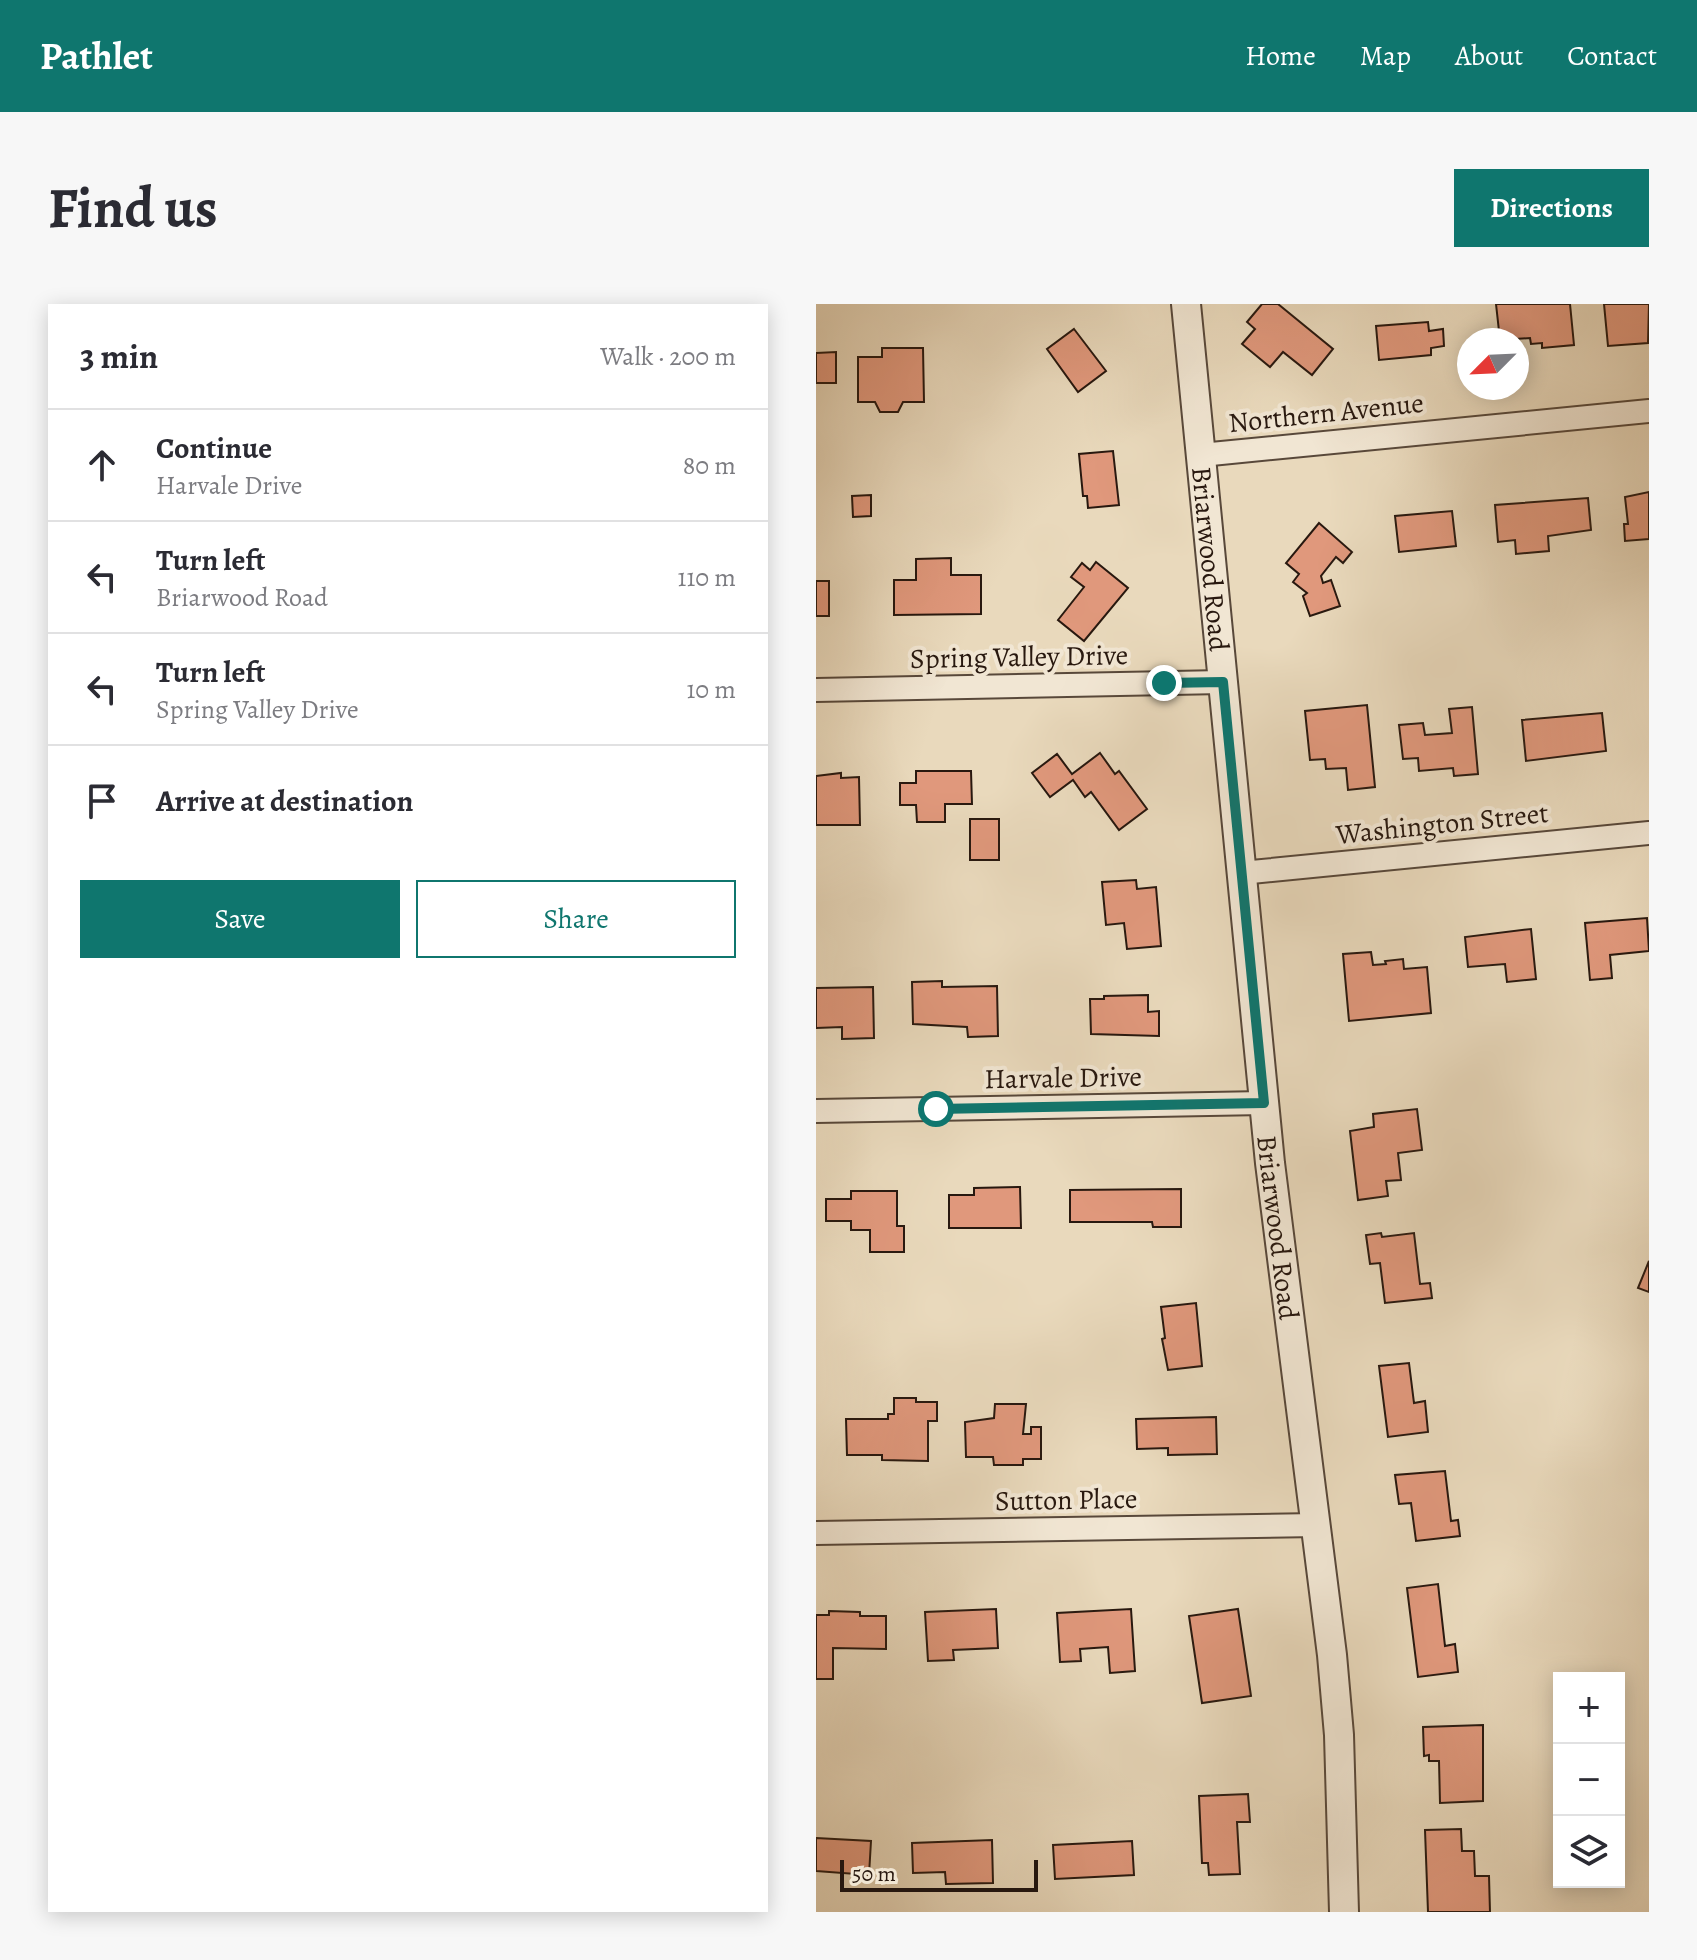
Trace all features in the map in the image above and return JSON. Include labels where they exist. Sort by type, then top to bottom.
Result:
[{"type":"street","name":"Briarwood Road","points":[[1186,304],[1264,1103],[1317,1525],[1339,1735],[1344,1912]]},
{"type":"street","name":"Northern Avenue","points":[[1201,455],[1649,411]]},
{"type":"street","name":"Spring Valley Drive","points":[[816,690],[1223,682]]},
{"type":"street","name":"Washington Street","points":[[1241,873],[1649,833]]},
{"type":"street","name":"Harvale Drive","points":[[816,1111],[1264,1103]]},
{"type":"street","name":"Sutton Place","points":[[816,1533],[1317,1525]]},
{"type":"building","points":[[1262,304],[1278,304],[1333,349],[1312,375],[1283,352],[1270,367],[1242,344],[1255,329],[1247,322]]},
{"type":"building","points":[[1496,304],[1570,304],[1574,345],[1542,348],[1542,343],[1531,344],[1529,328],[1499,328]]},
{"type":"building","points":[[1604,304],[1649,304],[1648,343],[1608,346]]},
{"type":"building","points":[[1428,322],[1429,331],[1443,329],[1444,346],[1431,348],[1431,355],[1379,360],[1376,326]]},
{"type":"building","points":[[1074,329],[1106,371],[1078,392],[1047,349]]},
{"type":"building","points":[[882,348],[923,348],[924,402],[903,402],[898,412],[880,412],[875,402],[858,402],[858,357],[882,357]]},
{"type":"building","points":[[836,352],[836,383],[816,383],[816,353]]},
{"type":"building","points":[[1113,451],[1119,505],[1088,508],[1087,496],[1083,496],[1079,454]]},
{"type":"building","points":[[1649,492],[1649,539],[1625,541],[1624,524],[1628,524],[1625,497]]},
{"type":"building","points":[[871,495],[871,516],[853,517],[852,496]]},
{"type":"building","points":[[1588,498],[1591,530],[1548,536],[1549,551],[1516,554],[1515,540],[1498,542],[1495,505]]},
{"type":"building","points":[[1452,511],[1456,546],[1399,552],[1395,516]]},
{"type":"building","points":[[1319,523],[1352,552],[1343,563],[1336,557],[1321,576],[1323,583],[1331,580],[1340,606],[1310,616],[1303,596],[1307,593],[1293,582],[1299,574],[1286,563]]},
{"type":"building","points":[[951,558],[951,575],[981,575],[981,614],[894,615],[894,580],[916,580],[916,559]]},
{"type":"building","points":[[1096,562],[1128,588],[1084,641],[1058,620],[1084,587],[1071,577],[1082,563],[1090,570]]},
{"type":"building","points":[[816,581],[829,581],[829,616],[816,616]]},
{"type":"building","points":[[1367,705],[1375,787],[1348,790],[1346,768],[1326,769],[1325,759],[1310,760],[1305,711]]},
{"type":"building","points":[[1472,707],[1478,774],[1454,776],[1453,768],[1419,771],[1418,758],[1403,759],[1399,725],[1423,723],[1425,735],[1452,733],[1449,709]]},
{"type":"building","points":[[1602,713],[1606,751],[1526,761],[1522,720]]},
{"type":"building","points":[[1100,753],[1115,774],[1119,771],[1147,809],[1119,830],[1091,792],[1085,797],[1073,780],[1050,797],[1032,773],[1057,754],[1072,774]]},
{"type":"building","points":[[916,771],[971,771],[972,804],[945,804],[945,822],[917,822],[916,805],[900,805],[900,783],[916,783]]},
{"type":"building","points":[[841,773],[841,778],[859,777],[860,825],[816,825],[816,776]]},
{"type":"building","points":[[970,819],[999,819],[999,860],[970,860]]},
{"type":"building","points":[[1136,880],[1137,889],[1156,887],[1161,946],[1127,949],[1124,923],[1106,925],[1102,882]]},
{"type":"building","points":[[1647,918],[1649,951],[1610,955],[1612,978],[1590,980],[1585,923]]},
{"type":"building","points":[[1531,929],[1536,979],[1507,982],[1505,964],[1468,967],[1465,937]]},
{"type":"building","points":[[1371,952],[1373,965],[1403,959],[1404,969],[1427,967],[1431,1013],[1349,1021],[1343,954]]},
{"type":"building","points":[[942,981],[942,987],[997,986],[998,1036],[968,1037],[967,1027],[913,1024],[912,982]]},
{"type":"building","points":[[873,987],[874,1038],[842,1039],[842,1027],[816,1028],[816,988]]},
{"type":"building","points":[[1148,995],[1148,1012],[1159,1011],[1159,1036],[1091,1034],[1090,999]]},
{"type":"building","points":[[1417,1109],[1422,1150],[1398,1153],[1401,1180],[1386,1181],[1388,1196],[1358,1200],[1350,1131],[1374,1127],[1373,1114]]},
{"type":"building","points":[[1020,1187],[1021,1228],[949,1228],[949,1195],[974,1195],[974,1188]]},
{"type":"building","points":[[1181,1189],[1181,1227],[1153,1227],[1152,1222],[1070,1222],[1070,1190]]},
{"type":"building","points":[[851,1191],[897,1191],[897,1226],[904,1226],[904,1252],[870,1252],[870,1230],[851,1230],[851,1221],[826,1221],[826,1199],[851,1199]]},
{"type":"building","points":[[1381,1233],[1382,1237],[1414,1233],[1420,1284],[1430,1283],[1432,1298],[1385,1303],[1380,1263],[1370,1264],[1366,1235]]},
{"type":"building","points":[[1649,1261],[1649,1292],[1638,1288]]},
{"type":"building","points":[[1196,1303],[1202,1366],[1168,1370],[1162,1339],[1165,1338],[1161,1307]]},
{"type":"building","points":[[1409,1363],[1414,1403],[1425,1401],[1428,1432],[1388,1437],[1379,1366]]},
{"type":"building","points":[[894,1398],[937,1402],[937,1421],[928,1421],[928,1461],[882,1460],[882,1455],[847,1455],[846,1419],[888,1419],[888,1414],[894,1414]]},
{"type":"building","points":[[995,1404],[1026,1404],[1023,1434],[1031,1434],[1031,1427],[1041,1427],[1041,1459],[1023,1459],[1023,1465],[994,1465],[993,1457],[966,1457],[965,1422],[994,1418]]},
{"type":"building","points":[[1216,1417],[1217,1454],[1168,1455],[1168,1448],[1137,1449],[1136,1419]]},
{"type":"building","points":[[1445,1471],[1451,1521],[1458,1520],[1460,1536],[1416,1541],[1411,1503],[1399,1504],[1395,1475]]},
{"type":"building","points":[[1438,1584],[1445,1646],[1455,1644],[1458,1672],[1418,1677],[1407,1588]]},
{"type":"building","points":[[996,1609],[998,1648],[953,1650],[954,1660],[928,1661],[925,1612]]},
{"type":"building","points":[[1131,1609],[1135,1671],[1110,1673],[1108,1647],[1080,1649],[1081,1661],[1060,1662],[1057,1613]]},
{"type":"building","points":[[1238,1609],[1251,1696],[1202,1703],[1189,1616]]},
{"type":"building","points":[[829,1611],[886,1616],[886,1649],[833,1648],[833,1679],[816,1679],[816,1615],[829,1615]]},
{"type":"building","points":[[1483,1725],[1483,1801],[1440,1803],[1439,1761],[1429,1761],[1429,1755],[1424,1756],[1423,1727]]},
{"type":"building","points":[[1248,1794],[1250,1822],[1237,1822],[1240,1874],[1209,1875],[1208,1863],[1202,1863],[1199,1796]]},
{"type":"building","points":[[1461,1829],[1462,1851],[1474,1851],[1475,1876],[1489,1876],[1490,1912],[1428,1912],[1425,1830]]},
{"type":"building","points":[[816,1838],[871,1841],[869,1875],[816,1871]]},
{"type":"building","points":[[992,1840],[993,1883],[946,1884],[945,1872],[913,1873],[912,1843]]},
{"type":"building","points":[[1132,1841],[1134,1875],[1055,1879],[1053,1845]]},
{"type":"route","points":[[936,1109],[1264,1103],[1223,682],[1164,683]]}]
